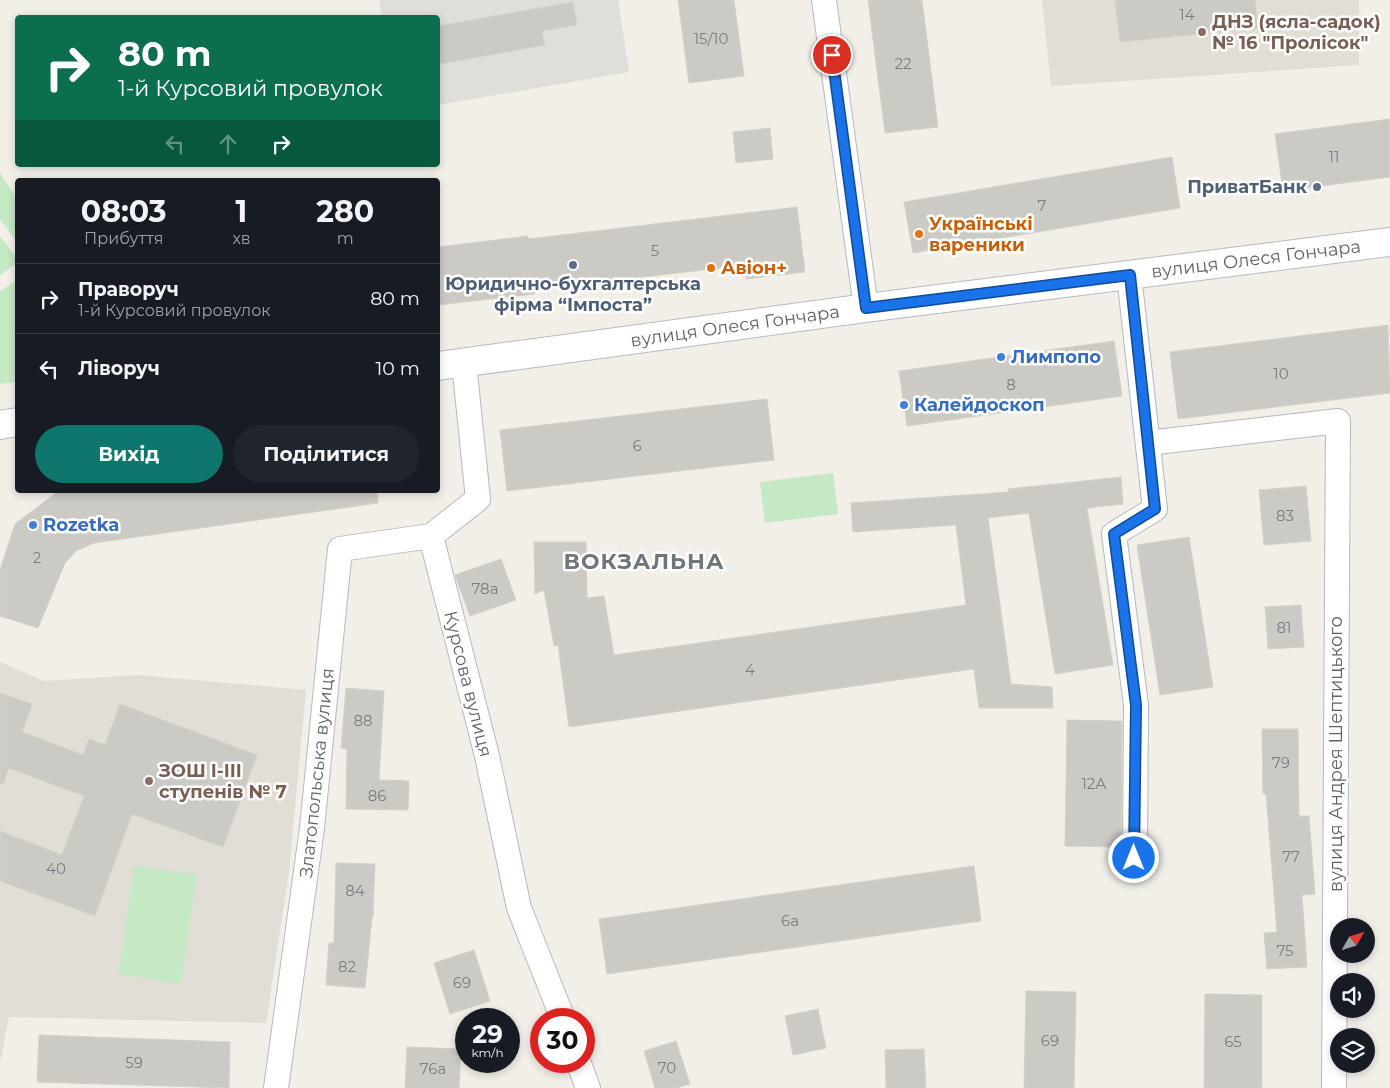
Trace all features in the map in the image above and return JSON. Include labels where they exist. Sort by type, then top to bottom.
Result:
[{"type":"street","points":[[824,0],[866,308]]},
{"type":"street","name":"вулиця Олеся Гончара","points":[[450,365],[866,308],[1390,242]]},
{"type":"street","points":[[1130,275],[1155,509],[1114,534],[1136,705],[1134,858]]},
{"type":"street","points":[[431,536],[478,499],[450,365]]},
{"type":"street","name":"вулиця Андрея Шептицького","points":[[1148,443],[1338,421],[1334,1088]]},
{"type":"street","points":[[0,425],[15,422]]},
{"type":"street","name":"Курсова вулиця","points":[[431,536],[487,756],[519,908],[559,1008]]},
{"type":"street","name":"Златопольська вулиця","points":[[276,1088],[312,828],[340,549],[431,536]]},
{"type":"street","points":[[582,1073],[588,1088]]},
{"type":"shaded area","points":[[379,0],[618,0],[629,72],[440,105],[440,15],[382,15]]},
{"type":"shaded area","name":"ДНЗ (ясла-садок) № 16 \"Пролісок\"","points":[[1042,0],[1359,0],[1359,65],[1051,86]]},
{"type":"shaded area","name":"ЗОШ І-ІІІ ступенів № 7","points":[[0,662],[44,681],[139,675],[306,690],[289,872],[266,1023],[9,1017],[0,1063]]},
{"type":"green space","points":[[0,173],[15,196],[15,239],[0,219]]},
{"type":"green space","points":[[0,236],[15,255],[15,264],[0,275]]},
{"type":"green space","points":[[15,281],[15,382],[0,384],[0,291]]},
{"type":"green space","points":[[833,473],[838,514],[765,523],[760,482]]},
{"type":"green space","points":[[134,866],[197,875],[181,984],[119,974]]},
{"type":"building","points":[[678,0],[734,0],[744,76],[689,83]]},
{"type":"building","points":[[868,0],[922,0],[938,127],[885,133]]},
{"type":"building","points":[[1115,0],[1255,0],[1258,28],[1120,42]]},
{"type":"building","points":[[573,2],[577,25],[542,31],[545,45],[440,64],[440,26]]},
{"type":"building","points":[[1390,119],[1390,177],[1283,191],[1275,134]]},
{"type":"building","points":[[770,128],[773,159],[736,163],[733,132]]},
{"type":"building","points":[[1172,157],[1180,208],[913,253],[904,202]]},
{"type":"building","points":[[797,207],[805,272],[746,279],[745,265],[535,290],[535,294],[440,305],[440,247],[528,236],[528,239]]},
{"type":"building","points":[[1388,325],[1390,393],[1178,419],[1170,352]]},
{"type":"building","points":[[1114,341],[1122,396],[907,426],[899,371]]},
{"type":"building","points":[[767,399],[774,460],[507,491],[500,430]]},
{"type":"building","points":[[1121,477],[1123,504],[1087,508],[1113,665],[1055,674],[1029,513],[988,518],[1011,684],[1052,687],[1053,708],[979,708],[974,669],[569,727],[558,645],[554,646],[544,590],[535,594],[534,542],[586,542],[587,598],[604,596],[614,655],[966,605],[956,525],[853,532],[851,503],[1009,492],[1008,489]]},
{"type":"building","points":[[1306,486],[1311,541],[1264,545],[1259,490]]},
{"type":"building","points":[[56,493],[377,493],[378,503],[94,543],[76,551],[65,563],[38,628],[0,616],[0,570],[15,524]]},
{"type":"building","points":[[1189,537],[1213,687],[1160,695],[1137,545]]},
{"type":"building","points":[[501,559],[516,600],[470,616],[455,575]]},
{"type":"building","points":[[1301,605],[1304,647],[1268,649],[1265,607]]},
{"type":"building","points":[[346,688],[384,691],[379,780],[409,781],[408,810],[346,809],[347,749],[341,748]]},
{"type":"building","points":[[0,693],[32,704],[22,732],[83,755],[89,739],[105,745],[120,704],[257,755],[223,847],[132,814],[95,916],[0,881],[0,831],[62,855],[84,796],[9,768],[3,784],[0,784]]},
{"type":"building","points":[[1067,720],[1122,721],[1121,847],[1065,846]]},
{"type":"building","points":[[1262,729],[1298,729],[1299,816],[1309,816],[1315,894],[1302,895],[1307,967],[1267,969],[1264,933],[1277,932],[1266,794],[1263,794]]},
{"type":"building","points":[[336,863],[375,864],[373,917],[365,988],[326,985],[329,943],[334,943]]},
{"type":"building","points":[[974,866],[981,921],[607,974],[599,919]]},
{"type":"building","points":[[474,950],[490,1001],[468,1008],[455,1008],[455,1012],[450,1014],[434,963]]},
{"type":"building","points":[[1026,991],[1076,992],[1074,1088],[1024,1088]]},
{"type":"building","points":[[1205,994],[1262,995],[1262,1088],[1204,1088]]},
{"type":"building","points":[[818,1009],[826,1048],[793,1055],[785,1016]]},
{"type":"building","points":[[39,1035],[230,1042],[229,1088],[37,1082]]},
{"type":"building","points":[[676,1041],[690,1084],[676,1088],[655,1088],[644,1051]]},
{"type":"building","points":[[407,1047],[455,1049],[455,1073],[460,1073],[459,1088],[405,1088]]},
{"type":"building","points":[[924,1049],[926,1088],[886,1088],[885,1050]]},
{"type":"place","name":"ДНЗ (ясла-садок) № 16 \"Пролісок\"","points":[[1202,32]]},
{"type":"place","name":"ПриватБанк","points":[[1317,187]]},
{"type":"place","name":"Українські вареники","points":[[919,234]]},
{"type":"place","name":"Юридично-бухгалтерська фірма “Імпоста”","points":[[573,265]]},
{"type":"place","name":"Авіон+","points":[[711,268]]},
{"type":"place","name":"Лимпопо","points":[[1001,357]]},
{"type":"place","name":"Калейдоскоп","points":[[904,405]]},
{"type":"place","name":"Rozetka","points":[[33,525]]},
{"type":"place","name":"ЗОШ І-ІІІ ступенів № 7","points":[[149,781]]},
{"type":"district","name":"ВОКЗАЛЬНА","points":[[644,561]]},
{"type":"route","points":[[832,55],[866,308],[1130,275],[1155,509],[1114,534],[1136,705],[1134,858]]}]
